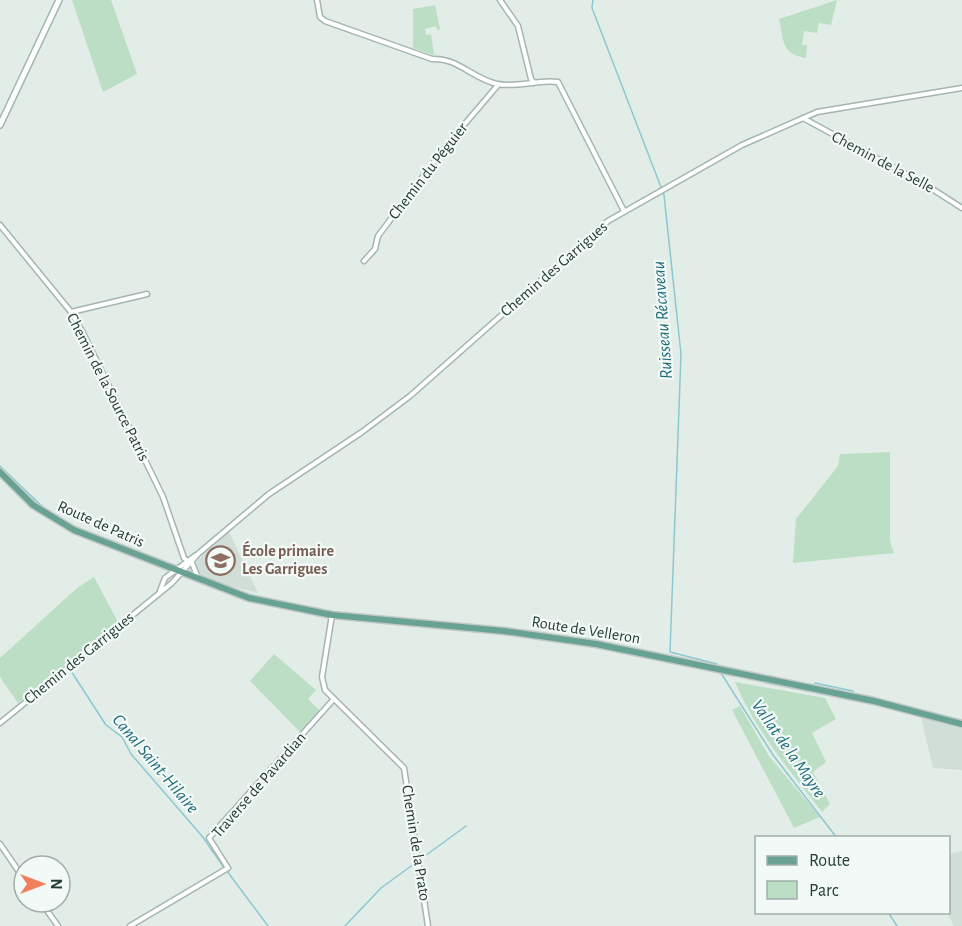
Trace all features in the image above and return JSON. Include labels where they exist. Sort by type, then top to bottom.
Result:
[{"type":"main road","name":"Route de Patris","points":[[0,472],[33,505],[59,523],[203,583]]},
{"type":"main road","name":"Route de Velleron","points":[[203,583],[265,603],[332,615],[504,631],[587,643],[874,700],[962,724]]},
{"type":"street","points":[[0,125],[59,0]]},
{"type":"street","points":[[317,0],[321,19],[432,59],[448,59],[468,73],[499,84],[535,84],[552,81],[561,85],[624,211]]},
{"type":"street","points":[[500,0],[518,26],[531,80],[535,84]]},
{"type":"street","name":"Chemin du Péguier","points":[[364,261],[375,249],[378,236],[446,146],[499,84]]},
{"type":"street","name":"Chemin des Garrigues","points":[[0,723],[158,593],[199,553],[269,494],[362,432],[410,396],[599,228],[624,211],[742,145],[817,112],[962,88]]},
{"type":"street","name":"Chemin de la Selle","points":[[803,118],[926,184],[962,208]]},
{"type":"street","name":"Chemin de la Source Patris","points":[[0,225],[71,312],[163,497],[189,562]]},
{"type":"street","points":[[71,312],[147,294]]},
{"type":"street","points":[[189,562],[203,583]]},
{"type":"street","name":"Chemin des Garrigues","points":[[158,593],[165,578],[189,562]]},
{"type":"street","points":[[161,564],[165,578]]},
{"type":"street","name":"Chemin de la Prato","points":[[332,615],[322,677],[325,690],[404,768],[428,926]]},
{"type":"street","name":"Traverse de Pavardian","points":[[130,926],[228,868],[209,838],[333,700]]},
{"type":"street","points":[[0,844],[12,862]]},
{"type":"shaded area","name":"École primaire Les Garrigues","points":[[229,532],[258,593],[207,580],[196,569],[196,563],[206,551]]},
{"type":"shaded area","points":[[921,717],[962,729],[962,770],[933,768]]},
{"type":"shaded area","points":[[962,851],[962,926],[954,926],[948,914],[950,914],[950,854]]},
{"type":"green space","points":[[72,0],[111,0],[137,74],[103,92]]},
{"type":"green space","points":[[837,0],[831,25],[819,23],[817,33],[804,31],[802,45],[807,45],[806,58],[788,50],[783,40],[779,19]]},
{"type":"green space","points":[[435,5],[440,29],[438,31],[436,26],[425,29],[426,35],[431,34],[434,55],[413,48],[413,9]]},
{"type":"green space","points":[[890,452],[890,541],[894,553],[793,563],[796,519],[838,466],[840,454]]},
{"type":"green space","points":[[94,577],[118,622],[18,703],[0,677],[0,658],[77,588]]},
{"type":"green space","points":[[274,654],[316,690],[308,699],[320,711],[301,733],[250,681]]},
{"type":"green space","points":[[735,682],[825,698],[836,719],[812,733],[826,762],[813,772],[830,804],[822,812],[763,733]]},
{"type":"green space","points":[[740,706],[769,756],[820,817],[794,828],[732,710]]},
{"type":"waterway","name":"Ruisseau Récaveau","points":[[593,0],[592,8],[664,195],[681,354],[670,652],[717,664]]},
{"type":"waterway","points":[[0,466],[45,509]]},
{"type":"waterway","name":"Canal Saint-Hilaire","points":[[71,671],[106,725],[122,737],[131,754],[202,836],[225,869]]},
{"type":"waterway","name":"Vallat de la Mayre","points":[[721,673],[773,755],[835,836]]},
{"type":"waterway","points":[[768,683],[819,693]]},
{"type":"waterway","points":[[815,683],[853,691]]},
{"type":"waterway","points":[[345,926],[381,888],[466,826]]},
{"type":"waterway","name":"Canal Saint-Hilaire","points":[[227,871],[268,926]]},
{"type":"waterway","name":"Vallat de la Mayre","points":[[889,914],[897,926]]},
{"type":"place","name":"École primaire Les Garrigues","points":[[221,560]]}]
